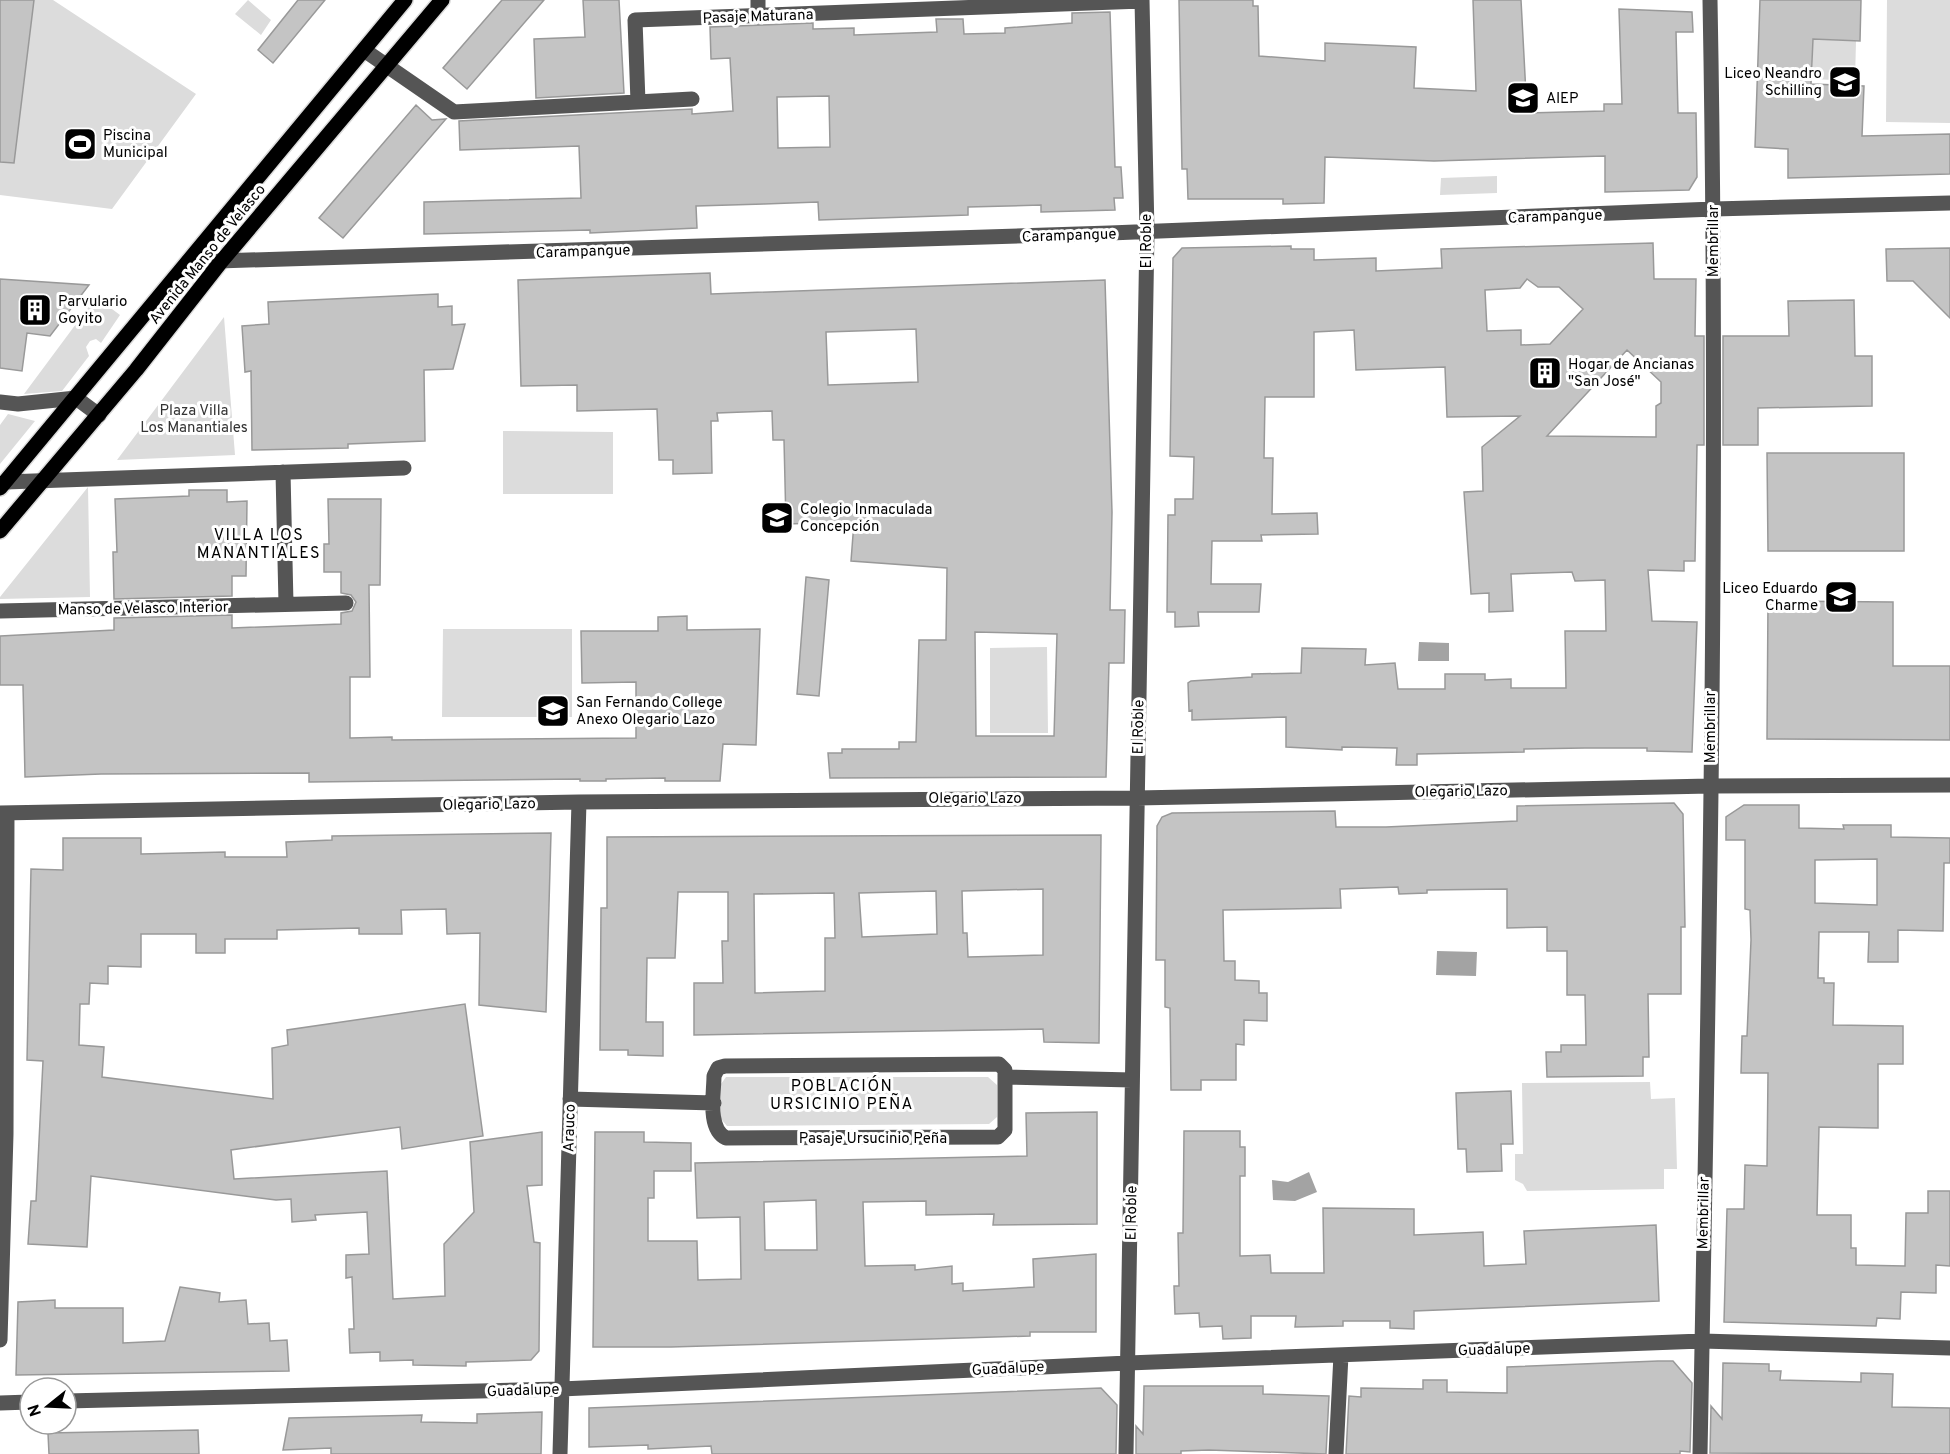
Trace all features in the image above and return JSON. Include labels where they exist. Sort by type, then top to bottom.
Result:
[{"type":"main road","name":"Avenida Manso de Velasco","points":[[2,485],[405,0]]},
{"type":"main road","name":"Avenida Manso de Velasco","points":[[0,531],[99,415],[220,263],[442,0]]},
{"type":"street","points":[[758,0],[758,17]]},
{"type":"street","name":"Pasaje Maturana","points":[[638,102],[636,20],[758,17],[1142,0]]},
{"type":"street","name":"El Roble","points":[[1126,1454],[1147,232],[1142,0]]},
{"type":"street","name":"Membrillar","points":[[1700,1454],[1710,786],[1714,209],[1710,0]]},
{"type":"street","points":[[364,50],[454,112],[692,99]]},
{"type":"street","name":"Carampangue","points":[[188,262],[220,263],[1147,232],[1714,209],[1950,203]]},
{"type":"street","points":[[0,402],[18,404],[76,398],[99,415]]},
{"type":"street","points":[[2,485],[44,481],[404,468]]},
{"type":"street","points":[[283,472],[286,604]]},
{"type":"street","name":"Manso de Velasco Interior","points":[[0,611],[346,603]]},
{"type":"street","name":"Olegario Lazo","points":[[3,813],[579,802],[1137,798],[1710,786],[1950,784]]},
{"type":"street","name":"Arauco","points":[[560,1454],[579,802]]},
{"type":"street","points":[[0,1340],[6,1134],[3,813]]},
{"type":"street","name":"Pasaje Ursucinio Peña","points":[[999,1064],[1003,1067],[1005,1077],[1005,1131],[998,1137],[726,1138],[719,1135],[715,1127],[714,1102],[714,1076],[718,1068],[724,1065],[999,1064]]},
{"type":"street","points":[[1005,1077],[1132,1080]]},
{"type":"street","points":[[570,1099],[714,1102]]},
{"type":"street","name":"Guadalupe","points":[[78,1401],[561,1389],[1128,1363],[1702,1341],[1950,1348]]},
{"type":"street","points":[[1336,1454],[1341,1355]]},
{"type":"street","points":[[0,1403],[18,1402]]},
{"type":"green space","name":"Piscina Municipal","points":[[0,0],[53,0],[196,94],[112,209],[0,195]]},
{"type":"green space","points":[[248,0],[271,20],[261,35],[235,14]]},
{"type":"green space","points":[[1887,0],[1950,0],[1950,123],[1886,122]]},
{"type":"green space","points":[[1813,39],[1856,41],[1855,81],[1812,79]]},
{"type":"green space","points":[[1497,176],[1497,193],[1440,195],[1441,178]]},
{"type":"green space","points":[[96,297],[120,315],[101,343],[96,339],[90,341],[86,347],[89,356],[62,391],[24,394]]},
{"type":"green space","name":"Plaza Villa Los Manantiales","points":[[224,317],[235,455],[117,460]]},
{"type":"green space","points":[[8,414],[35,421],[0,464],[0,425]]},
{"type":"green space","points":[[503,431],[613,432],[613,494],[503,494]]},
{"type":"green space","points":[[88,487],[90,597],[0,599],[0,597]]},
{"type":"green space","points":[[443,629],[572,629],[572,717],[442,717]]},
{"type":"green space","points":[[1047,647],[1048,733],[990,733],[990,648]]},
{"type":"green space","points":[[726,1077],[988,1077],[997,1085],[997,1117],[989,1124],[727,1126],[721,1119],[721,1084]]},
{"type":"green space","points":[[1650,1082],[1651,1099],[1675,1098],[1677,1169],[1664,1169],[1664,1189],[1527,1191],[1523,1184],[1515,1180],[1515,1154],[1523,1154],[1522,1083]]},
{"type":"shaded area","points":[[1419,642],[1449,643],[1449,661],[1418,661]]},
{"type":"shaded area","points":[[1437,951],[1477,952],[1476,976],[1436,975]]},
{"type":"shaded area","points":[[1309,1172],[1317,1192],[1295,1201],[1273,1200],[1272,1180],[1288,1182]]},
{"type":"building","points":[[0,0],[34,0],[14,163],[0,162]]},
{"type":"building","points":[[298,0],[325,0],[273,63],[258,50]]},
{"type":"building","points":[[502,0],[544,0],[467,89],[443,68]]},
{"type":"building","points":[[583,0],[619,0],[624,93],[536,98],[534,39],[585,37]]},
{"type":"building","points":[[1179,0],[1253,0],[1253,6],[1258,6],[1259,56],[1325,61],[1325,43],[1416,47],[1414,88],[1476,91],[1473,0],[1521,0],[1527,113],[1604,111],[1604,104],[1622,104],[1619,9],[1692,12],[1693,32],[1676,32],[1678,113],[1696,113],[1697,177],[1689,190],[1605,192],[1605,156],[1434,161],[1325,157],[1324,203],[1283,204],[1283,199],[1188,199],[1187,169],[1182,169]]},
{"type":"building","points":[[1760,0],[1861,0],[1860,41],[1813,39],[1811,84],[1864,86],[1862,136],[1950,134],[1950,174],[1788,178],[1788,149],[1755,147]]},
{"type":"building","points":[[1110,12],[1115,167],[1121,167],[1123,198],[1114,198],[1115,210],[1041,212],[1041,205],[968,207],[968,215],[819,220],[818,202],[696,206],[697,228],[590,233],[590,230],[424,234],[424,202],[581,198],[579,146],[460,150],[459,121],[692,109],[692,114],[733,111],[730,58],[711,59],[710,27],[813,23],[813,29],[854,28],[854,35],[937,32],[936,19],[963,19],[964,34],[1005,33],[1005,28],[1072,23],[1072,13]],"holes":[[[829,96],[830,147],[778,148],[777,97]]]},
{"type":"building","points":[[416,105],[432,120],[446,119],[343,238],[319,218]]},
{"type":"building","points":[[1653,243],[1654,279],[1696,279],[1695,336],[1704,336],[1704,445],[1697,445],[1695,561],[1684,561],[1684,571],[1648,570],[1652,621],[1697,622],[1692,752],[1647,751],[1647,748],[1524,749],[1524,752],[1417,754],[1417,765],[1396,765],[1397,748],[1342,747],[1342,750],[1286,747],[1286,717],[1192,720],[1192,710],[1189,711],[1188,683],[1191,681],[1252,677],[1252,674],[1301,673],[1302,648],[1366,649],[1365,665],[1395,663],[1398,689],[1445,689],[1445,674],[1485,674],[1485,680],[1511,679],[1511,688],[1566,688],[1565,631],[1606,631],[1605,580],[1575,581],[1572,572],[1511,574],[1513,611],[1489,612],[1489,593],[1471,594],[1464,492],[1483,491],[1482,447],[1520,416],[1447,417],[1445,367],[1356,370],[1354,330],[1314,332],[1314,397],[1265,397],[1264,458],[1273,458],[1272,514],[1317,513],[1318,534],[1261,535],[1262,541],[1212,541],[1211,584],[1261,584],[1259,612],[1198,612],[1199,626],[1175,627],[1175,612],[1167,612],[1168,515],[1175,515],[1175,499],[1193,499],[1194,457],[1170,456],[1173,258],[1182,248],[1291,246],[1291,249],[1314,249],[1314,260],[1376,258],[1376,271],[1442,268],[1441,249]],"holes":[[[1527,279],[1538,287],[1559,287],[1583,309],[1550,344],[1521,345],[1521,330],[1487,331],[1485,290],[1520,288]],[[1627,350],[1661,382],[1661,403],[1656,406],[1656,437],[1547,436]]]},
{"type":"building","points":[[1950,248],[1950,318],[1913,281],[1887,281],[1886,249]]},
{"type":"building","points":[[710,273],[711,294],[1105,280],[1112,512],[1110,610],[1125,610],[1124,663],[1109,663],[1106,777],[830,778],[828,753],[842,753],[842,749],[899,749],[899,742],[916,742],[919,640],[946,640],[947,568],[851,561],[854,522],[786,524],[784,440],[773,440],[772,411],[717,413],[718,421],[711,421],[712,473],[673,474],[673,460],[659,460],[657,409],[577,411],[577,385],[521,386],[518,280]],"holes":[[[916,329],[918,382],[828,385],[826,332]],[[975,632],[1057,634],[1054,736],[976,736]]]},
{"type":"building","name":"Parvulario Goyito","points":[[0,279],[89,285],[50,336],[27,333],[22,371],[0,368]]},
{"type":"building","points":[[438,294],[438,307],[452,306],[452,325],[465,324],[453,369],[424,370],[425,441],[348,444],[348,448],[252,450],[251,371],[245,372],[242,326],[269,324],[268,302]]},
{"type":"building","points":[[1854,300],[1855,356],[1872,356],[1872,406],[1758,408],[1758,445],[1723,445],[1723,336],[1789,336],[1788,301]]},
{"type":"building","points":[[1767,453],[1904,453],[1904,551],[1768,551]]},
{"type":"building","points":[[189,490],[227,490],[227,502],[247,501],[246,576],[232,576],[232,596],[114,599],[113,552],[117,552],[115,499],[189,496]]},
{"type":"building","points":[[328,499],[381,499],[380,585],[369,585],[370,677],[350,677],[350,738],[392,737],[392,740],[636,738],[636,682],[582,683],[581,631],[658,631],[658,617],[687,616],[687,630],[760,629],[756,745],[723,744],[720,781],[665,781],[665,778],[606,779],[606,781],[580,781],[580,779],[309,782],[309,773],[101,774],[25,777],[23,685],[0,685],[0,636],[114,630],[114,618],[232,615],[232,628],[341,624],[341,613],[352,611],[356,602],[351,595],[341,593],[341,572],[324,572],[324,544],[329,544]]},
{"type":"building","points":[[806,577],[829,580],[819,696],[797,694]]},
{"type":"building","points":[[1768,601],[1893,602],[1893,666],[1950,666],[1950,740],[1767,739]]},
{"type":"building","points":[[1674,803],[1683,814],[1685,927],[1681,927],[1681,994],[1648,994],[1649,1057],[1643,1057],[1643,1076],[1547,1077],[1546,1052],[1561,1052],[1561,1045],[1586,1045],[1585,995],[1567,995],[1567,951],[1547,951],[1547,927],[1507,928],[1507,889],[1427,890],[1427,893],[1399,894],[1398,887],[1340,889],[1341,908],[1223,910],[1224,961],[1235,961],[1235,980],[1259,981],[1259,993],[1267,993],[1267,1021],[1244,1020],[1244,1045],[1236,1044],[1236,1080],[1201,1080],[1201,1090],[1171,1090],[1170,1008],[1165,1007],[1165,960],[1156,960],[1157,826],[1162,817],[1172,813],[1335,811],[1336,827],[1386,827],[1517,821],[1517,806]]},
{"type":"building","points":[[1744,805],[1799,805],[1799,828],[1844,829],[1843,825],[1891,825],[1891,837],[1950,838],[1950,863],[1944,863],[1943,931],[1898,930],[1898,962],[1868,962],[1869,932],[1819,932],[1818,978],[1824,978],[1824,983],[1834,983],[1833,1025],[1903,1026],[1903,1064],[1878,1064],[1878,1128],[1819,1127],[1817,1215],[1851,1215],[1851,1248],[1856,1248],[1856,1265],[1905,1266],[1906,1213],[1928,1213],[1928,1191],[1950,1191],[1950,1266],[1936,1265],[1936,1293],[1901,1292],[1900,1319],[1877,1318],[1876,1326],[1724,1322],[1727,1209],[1744,1209],[1745,1165],[1767,1166],[1768,1073],[1741,1073],[1742,1036],[1747,1036],[1750,910],[1745,909],[1745,840],[1726,840],[1726,817]],"holes":[[[1877,859],[1877,905],[1815,903],[1815,860]]]},
{"type":"building","points":[[551,833],[546,1012],[479,1005],[480,933],[447,934],[446,909],[401,910],[402,934],[359,934],[359,928],[277,930],[277,939],[225,939],[225,953],[196,953],[196,934],[141,934],[141,967],[108,966],[108,984],[90,983],[89,1004],[80,1004],[79,1045],[104,1047],[102,1077],[273,1099],[272,1048],[288,1045],[287,1030],[465,1004],[483,1136],[402,1149],[400,1127],[231,1150],[234,1179],[387,1171],[393,1299],[445,1296],[444,1244],[474,1212],[470,1142],[542,1132],[542,1185],[527,1186],[534,1242],[540,1243],[539,1351],[531,1360],[466,1362],[466,1366],[413,1365],[413,1360],[380,1361],[380,1352],[350,1353],[349,1329],[354,1329],[352,1277],[346,1278],[346,1255],[369,1254],[367,1212],[315,1215],[316,1220],[292,1222],[291,1199],[276,1200],[91,1176],[87,1247],[28,1244],[31,1201],[36,1201],[43,1061],[27,1060],[31,869],[63,870],[63,838],[141,838],[141,854],[225,852],[225,857],[287,857],[286,842],[332,840],[332,836]]},
{"type":"building","points":[[1101,835],[1099,1043],[1044,1042],[1043,1029],[694,1035],[694,983],[723,983],[722,941],[728,941],[728,892],[678,892],[675,958],[647,958],[646,1022],[663,1022],[663,1056],[628,1055],[628,1050],[600,1050],[601,908],[607,908],[607,837]],"holes":[[[1043,889],[1043,955],[968,957],[967,933],[963,933],[962,891]],[[936,891],[937,934],[862,937],[859,893]],[[834,893],[835,938],[825,938],[825,991],[755,993],[754,894]]]},
{"type":"building","points":[[1511,1091],[1513,1144],[1501,1144],[1502,1171],[1467,1172],[1466,1149],[1458,1149],[1456,1093]]},
{"type":"building","points":[[1097,1112],[1097,1224],[993,1225],[994,1214],[926,1215],[926,1201],[863,1202],[865,1266],[915,1265],[915,1270],[952,1266],[952,1284],[963,1283],[963,1291],[1034,1287],[1033,1259],[1096,1254],[1096,1332],[1030,1332],[1030,1336],[671,1347],[593,1347],[595,1132],[644,1132],[644,1142],[691,1143],[691,1171],[654,1171],[654,1198],[648,1198],[648,1241],[697,1241],[698,1280],[741,1279],[740,1217],[697,1218],[695,1163],[1027,1156],[1026,1113]],"holes":[[[816,1200],[817,1250],[765,1250],[764,1202]]]},
{"type":"building","points":[[1184,1131],[1240,1131],[1240,1147],[1245,1147],[1245,1176],[1240,1176],[1240,1256],[1270,1255],[1271,1273],[1324,1273],[1323,1208],[1414,1209],[1414,1235],[1483,1232],[1484,1266],[1526,1264],[1524,1231],[1656,1225],[1659,1301],[1414,1311],[1414,1329],[1390,1328],[1390,1321],[1343,1321],[1343,1326],[1295,1327],[1296,1316],[1251,1316],[1251,1338],[1223,1339],[1222,1326],[1200,1327],[1199,1313],[1175,1314],[1174,1286],[1179,1286],[1178,1233],[1183,1233]]},
{"type":"building","points":[[180,1287],[220,1293],[219,1302],[246,1300],[248,1324],[269,1323],[270,1341],[287,1340],[289,1371],[16,1375],[18,1302],[55,1300],[55,1308],[123,1308],[123,1343],[165,1341]]},
{"type":"building","points":[[1673,1361],[1692,1383],[1690,1452],[1680,1451],[1680,1454],[1346,1454],[1349,1396],[1361,1397],[1361,1388],[1423,1389],[1423,1380],[1447,1380],[1447,1392],[1507,1393],[1507,1367]]},
{"type":"building","points":[[1723,1363],[1769,1364],[1769,1371],[1781,1371],[1780,1380],[1861,1382],[1861,1373],[1893,1374],[1892,1407],[1950,1408],[1950,1454],[1710,1453],[1711,1406],[1722,1419]]},
{"type":"building","points":[[1144,1386],[1263,1386],[1263,1394],[1329,1396],[1326,1454],[1209,1450],[1181,1451],[1181,1454],[1136,1454],[1136,1426],[1143,1434]]},
{"type":"building","points":[[1101,1388],[1117,1405],[1116,1454],[712,1454],[711,1446],[648,1449],[648,1445],[589,1447],[589,1408]]},
{"type":"building","points":[[542,1412],[541,1454],[331,1454],[331,1448],[283,1450],[289,1418],[422,1415],[421,1422],[477,1423],[477,1414]]},
{"type":"building","points":[[198,1430],[199,1454],[49,1454],[48,1436],[78,1436],[78,1432]]},
{"type":"place","name":"Liceo Neandro Schilling","points":[[1845,82]]},
{"type":"place","name":"AIEP","points":[[1523,98]]},
{"type":"place","name":"Piscina Municipal","points":[[80,144]]},
{"type":"place","name":"Parvulario Goyito","points":[[35,310]]},
{"type":"place","name":"Hogar de Ancianas \"San José\"","points":[[1545,373]]},
{"type":"place","name":"Colegio Inmaculada Concepción","points":[[777,518]]},
{"type":"place","name":"Liceo Eduardo Charme","points":[[1841,597]]},
{"type":"place","name":"San Fernando College Anexo Olegario Lazo","points":[[553,711]]},
{"type":"district","name":"VILLA LOS MANANTIALES","points":[[259,543]]},
{"type":"district","name":"POBLACIÓN URSICINIO PEÑA","points":[[842,1094]]}]
